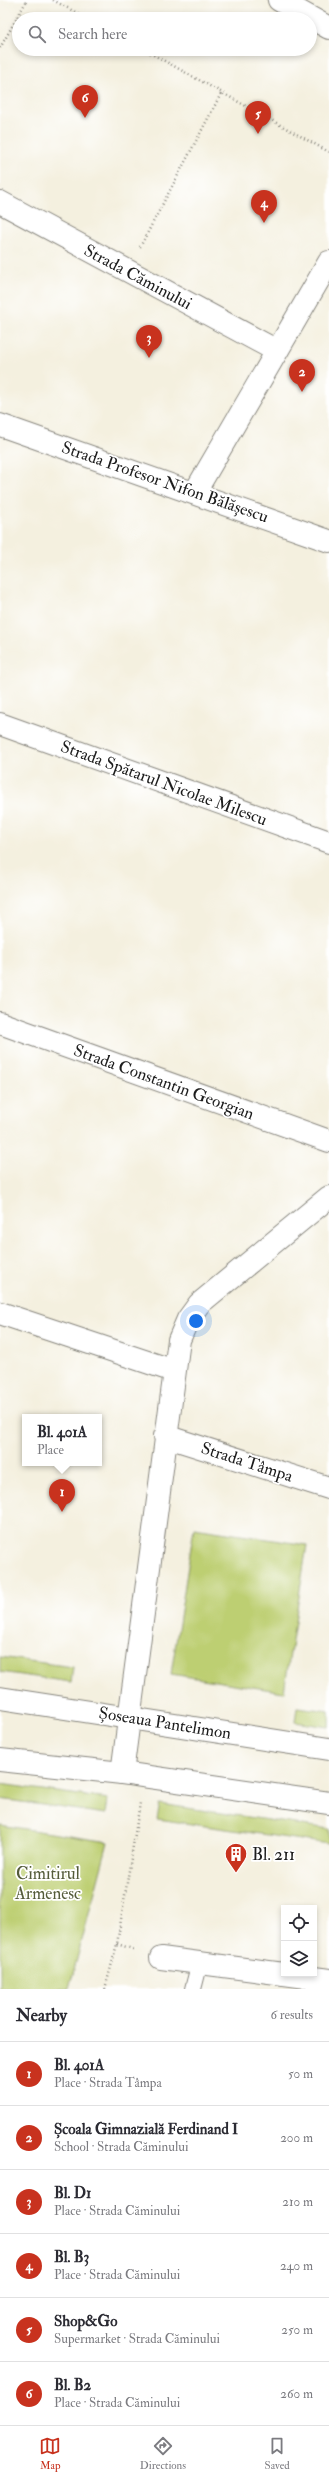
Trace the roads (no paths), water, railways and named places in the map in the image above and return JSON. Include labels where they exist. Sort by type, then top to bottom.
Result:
[{"type":"street","points":[[279,0],[300,12]]},
{"type":"street","points":[[317,21],[329,28]]},
{"type":"street","name":"Strada Căminului","points":[[0,202],[277,351]]},
{"type":"street","points":[[195,492],[329,262]]},
{"type":"street","name":"Strada Profesor Nifon Bălășescu","points":[[0,425],[195,492],[329,541]]},
{"type":"street","name":"Strada Spătarul Nicolae Milescu","points":[[0,724],[329,842]]},
{"type":"street","name":"Strada Constantin Georgian","points":[[0,1023],[329,1141]]},
{"type":"street","points":[[122,1773],[165,1436],[179,1340],[188,1319],[199,1304],[329,1197]]},
{"type":"street","points":[[0,1313],[174,1371]]},
{"type":"street","name":"Strada Tâmpa","points":[[165,1436],[329,1488]]},
{"type":"street","name":"Șoseaua Pantelimon","points":[[0,1698],[329,1749]]},
{"type":"street","points":[[0,1760],[122,1773],[329,1803]]},
{"type":"street","points":[[161,1958],[281,1974]]},
{"type":"street","points":[[306,1977],[329,1980]]},
{"type":"lane","points":[[193,1989],[200,1962]]},
{"type":"place","name":"Bl. B2","points":[[85,118]]},
{"type":"place","name":"Shop&Go","points":[[258,134]]},
{"type":"place","name":"Bl. B3","points":[[264,223]]},
{"type":"place","name":"Bl. D1","points":[[149,358]]},
{"type":"place","name":"Școala Gimnazială Ferdinand I","points":[[302,392]]},
{"type":"place","name":"Bl. 401A","points":[[62,1512]]},
{"type":"place","name":"Bl. 211","points":[[236,1874]]},
{"type":"park label","name":"Cimitirul Armenesc","points":[[48,1883]]}]
